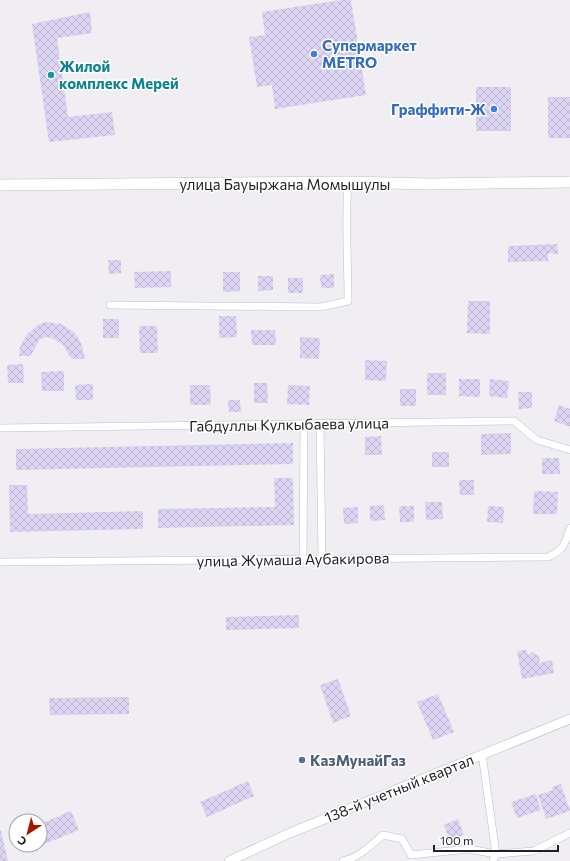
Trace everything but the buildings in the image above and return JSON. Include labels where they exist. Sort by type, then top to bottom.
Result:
[{"type":"main road","name":"улица Бауыржана Момышулы","points":[[0,186],[348,182],[429,184],[570,182]]},
{"type":"main road","name":"138-й учетный квартал","points":[[229,861],[290,833],[570,719]]},
{"type":"street","points":[[110,305],[322,307],[348,301],[346,212],[348,182]]},
{"type":"street","name":"Габдуллы Кулкыбаева улица","points":[[0,428],[514,421],[538,440],[570,450]]},
{"type":"street","points":[[320,423],[322,559]]},
{"type":"street","points":[[303,559],[304,424]]},
{"type":"street","name":"улица Жумаша Аубакирова","points":[[0,562],[548,557],[558,552],[565,545],[570,528]]},
{"type":"street","points":[[482,754],[495,858]]},
{"type":"street","points":[[343,861],[349,860],[365,850],[383,835],[402,839],[412,855],[469,849],[495,858],[534,851],[570,833]]},
{"type":"place","name":"Супермаркет METRO","points":[[314,54]]},
{"type":"place","name":"Жилой комплекс Мерей","points":[[51,75]]},
{"type":"place","name":"Граффити-Ж","points":[[494,109]]},
{"type":"place","name":"КазМунайГаз","points":[[302,760]]}]
